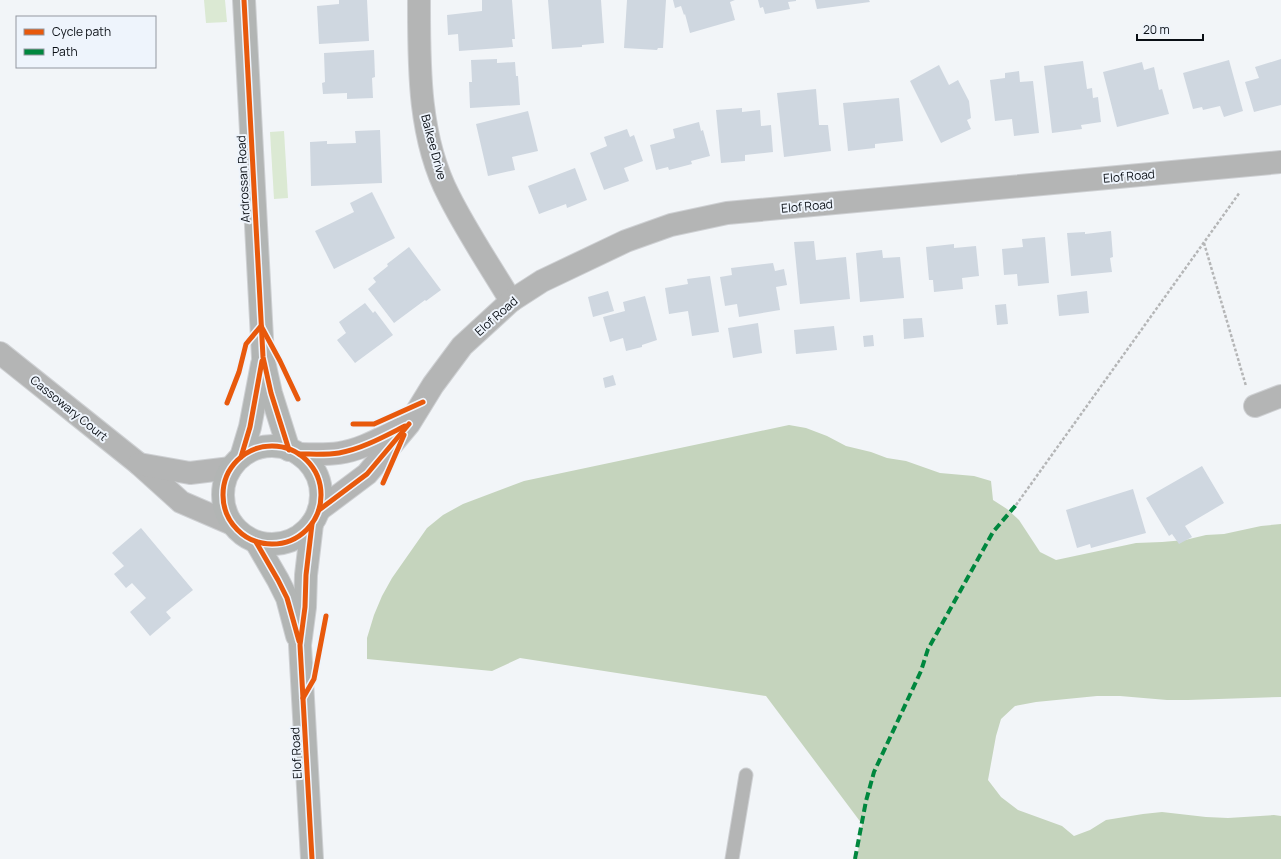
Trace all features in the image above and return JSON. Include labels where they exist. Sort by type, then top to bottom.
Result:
[{"type":"main road","name":"Ardrossan Road","points":[[244,0],[263,357],[271,394],[294,452]]},
{"type":"main road","name":"Ardrossan Road","points":[[236,463],[250,427],[263,357]]},
{"type":"main road","points":[[268,446],[284,448],[294,452],[311,465],[318,479],[321,495],[315,517],[300,536],[286,542],[271,544],[256,542],[243,535],[232,524],[225,511],[222,496],[224,481],[236,463],[254,450],[268,446]]},
{"type":"main road","name":"Elof Road","points":[[312,859],[300,645],[305,608],[306,575],[315,517]]},
{"type":"main road","name":"Elof Road","points":[[256,542],[287,598],[300,645]]},
{"type":"street","name":"Balkee Drive","points":[[418,0],[423,112],[437,167],[448,196],[511,301]]},
{"type":"street","name":"Elof Road","points":[[315,517],[367,474],[409,424],[433,385],[462,346],[511,301],[542,281],[626,241],[671,225],[727,213],[1281,162]]},
{"type":"street","name":"Cassowary Court","points":[[0,353],[139,464],[181,502],[232,524]]},
{"type":"street","points":[[1251,397],[1281,396]]},
{"type":"street","points":[[294,452],[338,453],[347,451],[378,440],[409,424]]},
{"type":"street","name":"Cassowary Court","points":[[139,464],[190,473],[236,463]]},
{"type":"lane","points":[[732,859],[746,775]]},
{"type":"path","points":[[1016,505],[1240,192]]},
{"type":"path","points":[[1204,243],[1251,397]]},
{"type":"green space","points":[[204,0],[225,0],[227,22],[206,23]]},
{"type":"green space","points":[[284,131],[288,198],[274,199],[270,132]]},
{"type":"green space","points":[[789,425],[806,428],[827,436],[846,446],[871,452],[887,458],[906,461],[940,473],[974,476],[991,481],[993,500],[1007,509],[1019,520],[1040,552],[1056,560],[1136,543],[1185,540],[1206,535],[1224,534],[1261,526],[1281,524],[1281,697],[1167,700],[1120,696],[1097,696],[1036,702],[1015,706],[1001,719],[996,736],[988,780],[1001,797],[1018,810],[1062,826],[1074,836],[1090,830],[1106,820],[1162,812],[1228,818],[1274,815],[1281,816],[1281,859],[857,859],[862,824],[766,696],[520,658],[492,671],[367,659],[367,638],[382,596],[392,578],[427,528],[443,515],[463,504],[524,481]]},
{"type":"building","points":[[339,0],[367,0],[369,41],[319,44],[317,6],[339,4]]},
{"type":"building","points":[[482,0],[512,0],[515,39],[512,39],[513,47],[459,51],[458,34],[448,35],[447,15],[482,11]]},
{"type":"building","points":[[548,0],[601,0],[604,43],[582,45],[582,47],[552,49]]},
{"type":"building","points":[[627,0],[666,0],[663,48],[658,48],[657,50],[624,48]]},
{"type":"building","points":[[673,0],[735,0],[730,2],[735,20],[690,33],[685,14],[684,15],[681,6],[675,8]]},
{"type":"building","points":[[758,0],[796,1],[788,2],[790,9],[765,14],[763,7],[760,8]]},
{"type":"building","points":[[815,0],[869,0],[870,2],[817,9]]},
{"type":"building","points":[[374,50],[375,77],[372,78],[373,98],[347,99],[347,93],[323,94],[322,83],[325,82],[324,53]]},
{"type":"building","points":[[497,59],[497,63],[515,62],[516,76],[518,76],[520,105],[470,108],[469,82],[472,82],[471,60]]},
{"type":"building","points":[[1281,59],[1281,105],[1254,112],[1245,82],[1259,78],[1255,67]]},
{"type":"building","points":[[1229,60],[1243,111],[1224,117],[1220,106],[1203,110],[1202,107],[1193,109],[1183,73]]},
{"type":"building","points":[[1083,61],[1087,89],[1092,88],[1093,98],[1098,97],[1101,122],[1081,125],[1082,129],[1052,133],[1044,66]]},
{"type":"building","points":[[1142,62],[1144,70],[1154,67],[1159,90],[1162,89],[1169,114],[1117,127],[1103,72]]},
{"type":"building","points":[[939,65],[949,85],[958,80],[969,101],[971,118],[967,120],[971,129],[941,143],[910,81]]},
{"type":"building","points":[[1019,71],[1020,82],[1033,81],[1039,133],[1014,136],[1012,119],[995,121],[990,80],[1005,78],[1005,73]]},
{"type":"building","points":[[816,89],[819,125],[828,125],[831,151],[784,157],[777,93]]},
{"type":"building","points":[[899,98],[903,141],[875,144],[875,148],[848,151],[843,103]]},
{"type":"building","points":[[742,108],[742,112],[760,110],[761,126],[771,125],[773,152],[745,155],[745,161],[721,163],[716,110]]},
{"type":"building","points":[[528,111],[538,151],[512,157],[515,170],[488,176],[476,124]]},
{"type":"building","points":[[699,122],[701,131],[703,130],[710,156],[691,161],[692,164],[669,170],[668,167],[656,170],[650,145],[675,138],[673,129]]},
{"type":"building","points":[[627,129],[630,137],[634,135],[643,161],[624,168],[629,181],[604,190],[590,153],[607,146],[604,137]]},
{"type":"building","points":[[380,130],[382,183],[311,186],[310,142],[327,141],[327,144],[356,143],[355,131]]},
{"type":"building","points":[[575,168],[587,200],[567,208],[566,204],[539,214],[528,186]]},
{"type":"building","points":[[372,192],[395,238],[334,269],[315,231],[354,212],[350,203]]},
{"type":"building","points":[[1111,231],[1113,257],[1110,258],[1112,272],[1071,276],[1067,233],[1085,232],[1085,234]]},
{"type":"building","points":[[1045,237],[1049,283],[1018,286],[1017,274],[1004,275],[1002,249],[1023,247],[1022,239]]},
{"type":"building","points":[[814,241],[816,260],[846,257],[850,299],[800,304],[794,242]]},
{"type":"building","points":[[954,244],[954,248],[976,246],[979,276],[962,278],[963,289],[934,292],[933,280],[929,280],[926,247]]},
{"type":"building","points":[[409,247],[441,290],[394,323],[368,289],[376,282],[373,278],[388,266],[387,264]]},
{"type":"building","points":[[882,250],[883,258],[900,257],[904,298],[860,302],[856,253]]},
{"type":"building","points":[[773,263],[775,271],[784,269],[787,285],[776,287],[780,310],[739,317],[737,304],[725,306],[720,277],[732,275],[731,268]]},
{"type":"building","points":[[710,276],[719,332],[692,336],[688,311],[669,314],[665,288],[688,284],[687,279]]},
{"type":"building","points":[[608,291],[614,311],[593,317],[588,297]]},
{"type":"building","points":[[1087,291],[1089,313],[1059,316],[1057,295]]},
{"type":"building","points":[[645,296],[657,340],[642,345],[642,347],[626,351],[623,338],[610,342],[603,317],[625,311],[623,302]]},
{"type":"building","points":[[365,303],[373,313],[375,311],[393,335],[355,363],[337,340],[346,333],[339,322]]},
{"type":"building","points":[[1006,304],[1008,324],[997,325],[995,305]]},
{"type":"building","points":[[922,318],[924,337],[904,339],[903,319]]},
{"type":"building","points":[[758,323],[762,353],[733,358],[728,328]]},
{"type":"building","points":[[834,326],[837,350],[796,354],[794,330]]},
{"type":"building","points":[[873,335],[874,346],[864,347],[863,336]]},
{"type":"building","points":[[613,375],[616,385],[605,388],[603,378]]},
{"type":"building","points":[[1202,466],[1224,503],[1185,526],[1192,537],[1179,544],[1172,534],[1169,536],[1146,498]]},
{"type":"building","points":[[1133,489],[1146,533],[1091,548],[1090,544],[1077,548],[1066,510]]},
{"type":"building","points":[[141,528],[193,590],[166,612],[171,618],[150,636],[130,612],[146,598],[132,583],[126,588],[114,574],[124,566],[112,553]]},
{"type":"marked path","points":[[855,859],[866,801],[874,772],[921,671],[928,649],[993,532],[1016,505]]},
{"type":"cycle path","points":[[244,0],[263,357],[271,393],[289,450]]},
{"type":"cycle path","points":[[227,403],[239,372],[246,344],[261,326],[298,399]]},
{"type":"cycle path","points":[[241,457],[250,427],[262,361]]},
{"type":"cycle path","points":[[353,424],[374,424],[423,402]]},
{"type":"cycle path","points":[[319,510],[367,474],[409,424]]},
{"type":"cycle path","points":[[299,454],[329,454],[348,451],[373,442],[405,426]]},
{"type":"cycle path","points":[[383,483],[404,435]]},
{"type":"cycle path","points":[[272,446],[291,450],[307,460],[317,476],[321,495],[317,514],[307,530],[291,540],[272,544],[253,540],[237,530],[227,514],[223,495],[227,476],[237,460],[253,450],[272,446]]},
{"type":"cycle path","points":[[312,524],[306,575],[305,607],[300,645],[312,859]]},
{"type":"cycle path","points":[[256,542],[287,598],[299,641]]},
{"type":"cycle path","points":[[303,698],[314,679],[326,616]]}]
